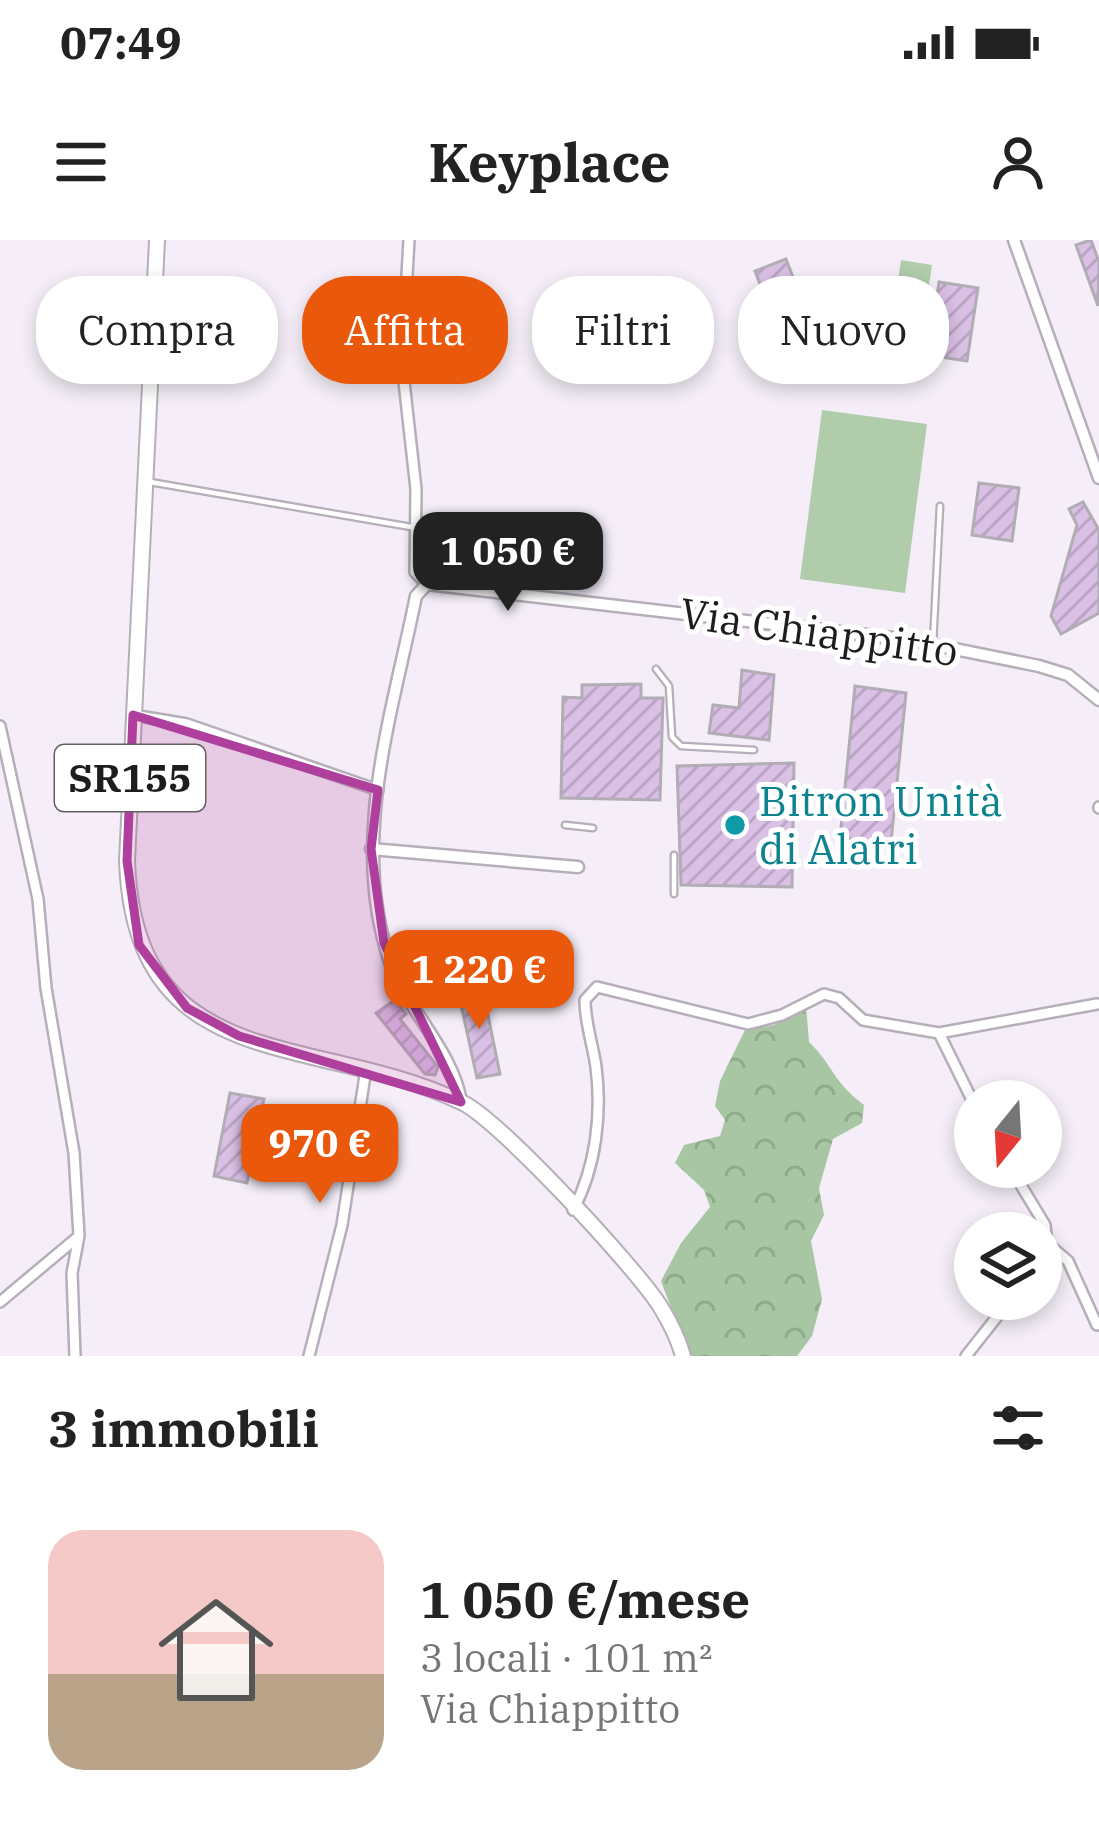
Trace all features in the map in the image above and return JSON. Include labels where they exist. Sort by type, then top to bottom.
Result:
[{"type":"main road","name":"SR155","points":[[157,240],[128,891],[130,918],[153,972],[187,1008],[239,1036],[366,1070],[478,1112],[659,1304],[683,1356]]},
{"type":"street","points":[[409,240],[402,364],[417,528],[415,572],[427,584],[416,596],[371,849],[392,968],[453,1076],[461,1102]]},
{"type":"street","points":[[1014,240],[1098,474]]},
{"type":"street","name":"Via Chiappitto","points":[[427,584],[933,644],[1068,675],[1099,700]]},
{"type":"street","points":[[133,715],[187,724],[378,790]]},
{"type":"street","points":[[0,726],[38,899],[46,988],[74,1153],[79,1236],[72,1273],[75,1356]]},
{"type":"street","points":[[371,849],[578,867]]},
{"type":"street","points":[[574,1210],[590,1170],[598,1094],[585,1010],[590,989],[604,987],[748,1024],[824,994],[838,998],[863,1020],[939,1033],[1097,1004]]},
{"type":"street","points":[[939,1033],[962,1080]]},
{"type":"street","points":[[309,1356],[341,1225],[366,1070]]},
{"type":"street","points":[[0,1302],[79,1236]]},
{"type":"street","points":[[1062,1256],[1097,1325]]},
{"type":"street","points":[[966,1356],[994,1320]]},
{"type":"lane","points":[[145,481],[417,528]]},
{"type":"lane","points":[[933,644],[940,506]]},
{"type":"lane","points":[[656,669],[669,686],[672,737],[681,746],[754,750]]},
{"type":"lane","points":[[565,826],[593,828]]},
{"type":"lane","points":[[674,855],[674,894]]},
{"type":"highlighted area","points":[[133,715],[378,790],[371,849],[384,943],[461,1102],[239,1036],[187,1008],[139,945],[127,861]]},
{"type":"green space","points":[[901,260],[932,265],[930,276],[899,276]]},
{"type":"green space","points":[[822,410],[927,424],[905,593],[800,579]]},
{"type":"green space","points":[[806,1005],[809,1042],[864,1105],[862,1123],[833,1139],[819,1188],[824,1215],[811,1241],[822,1299],[812,1336],[797,1356],[689,1356],[661,1281],[681,1243],[710,1207],[704,1190],[675,1163],[684,1145],[720,1136],[725,1120],[715,1106],[720,1081],[745,1030],[774,1025]]},
{"type":"building","points":[[1091,240],[1099,262],[1098,306],[1076,245]]},
{"type":"building","points":[[786,259],[793,276],[757,276],[755,271]]},
{"type":"building","points":[[949,284],[978,288],[967,361],[949,358]]},
{"type":"building","points":[[979,483],[1019,488],[1012,541],[972,535]]},
{"type":"building","points":[[1083,502],[1099,530],[1099,613],[1061,634],[1051,616],[1077,525],[1069,509]]},
{"type":"building","points":[[742,670],[774,675],[769,740],[709,733],[713,705],[739,708]]},
{"type":"building","points":[[641,684],[641,698],[663,698],[660,800],[561,798],[563,697],[582,698],[582,685]]},
{"type":"building","points":[[855,686],[906,693],[891,842],[840,838]]},
{"type":"building","name":"Bitron Unità di Alatri","points":[[794,763],[792,887],[681,885],[677,766]]},
{"type":"building","points":[[482,986],[500,1074],[477,1078],[458,991]]},
{"type":"building","points":[[395,1000],[406,1014],[400,1019],[438,1067],[435,1075],[425,1074],[376,1013]]},
{"type":"building","points":[[230,1093],[264,1099],[262,1108],[332,1122],[327,1146],[300,1139],[298,1144],[256,1138],[247,1183],[214,1176]]},
{"type":"place","name":"Bitron Unità di Alatri","points":[[735,825]]}]
